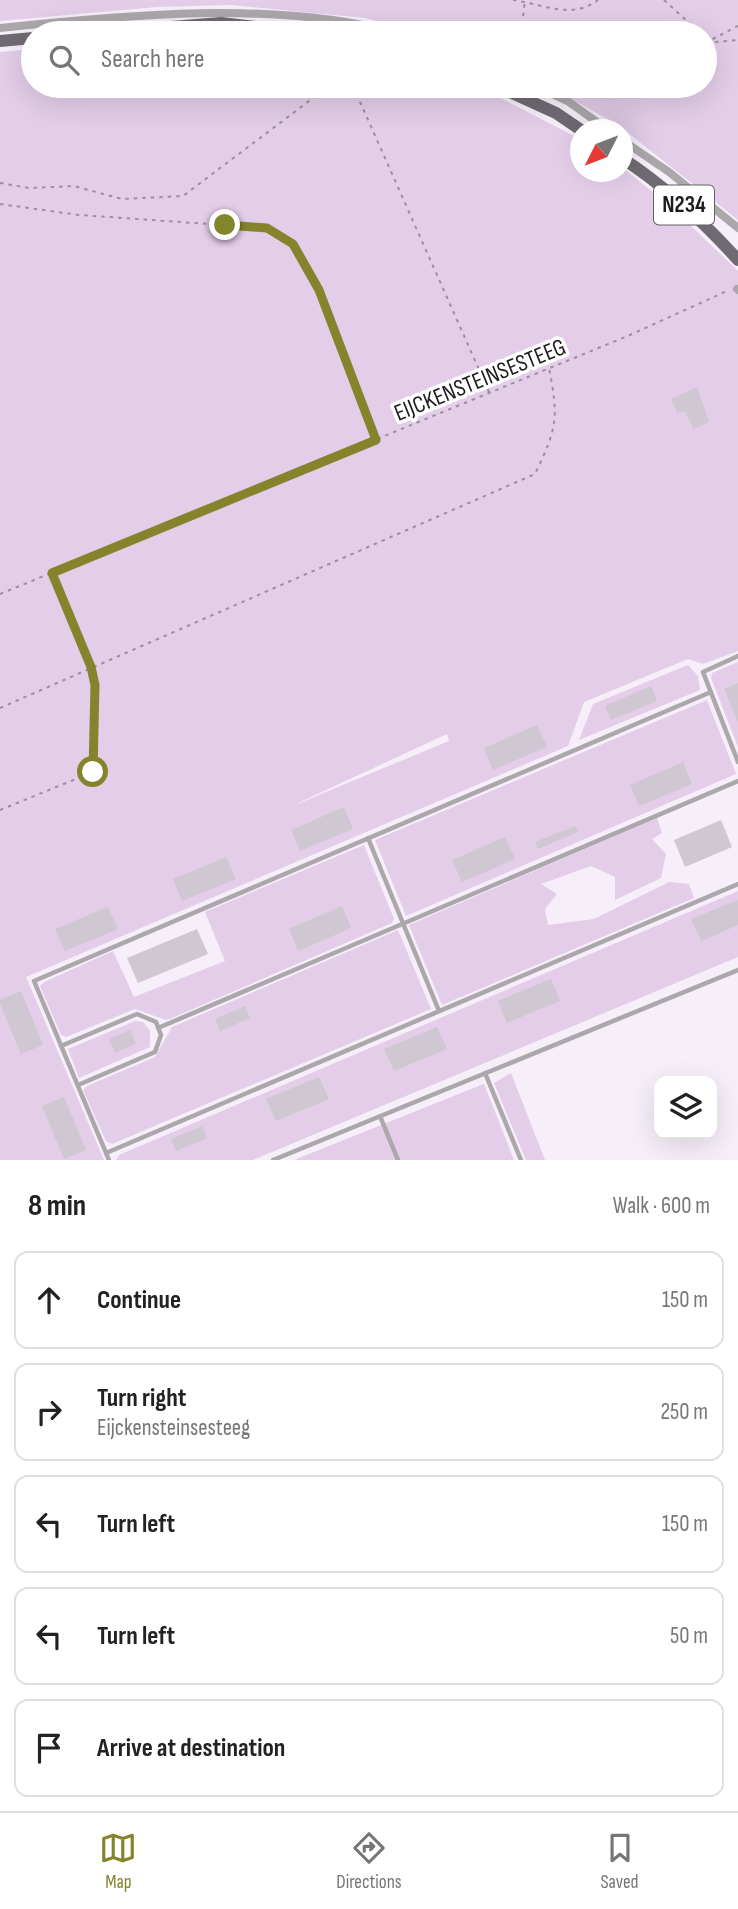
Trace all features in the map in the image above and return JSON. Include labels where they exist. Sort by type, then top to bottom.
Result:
[{"type":"main road","points":[[0,41],[21,39]]},
{"type":"main road","points":[[523,98],[570,123]]},
{"type":"main road","name":"N234","points":[[633,165],[656,180],[706,225],[738,260]]},
{"type":"street","points":[[81,21],[219,9],[310,15],[345,21]]},
{"type":"street","points":[[0,28],[21,26]]},
{"type":"street","points":[[560,98],[593,119]]},
{"type":"street","points":[[633,147],[669,172],[738,228]]},
{"type":"lane","points":[[738,656],[703,672],[738,762]]},
{"type":"lane","points":[[109,1160],[34,981],[711,692]]},
{"type":"lane","points":[[158,1028],[738,781]]},
{"type":"lane","points":[[368,838],[439,1011]]},
{"type":"lane","points":[[106,1153],[738,884]]},
{"type":"lane","points":[[273,1160],[738,970]]},
{"type":"lane","points":[[61,1046],[137,1014],[156,1022],[160,1044],[155,1052],[78,1085]]},
{"type":"lane","points":[[485,1073],[521,1160]]},
{"type":"lane","points":[[380,1116],[398,1160]]},
{"type":"path","points":[[513,0],[564,11],[590,6],[598,0]]},
{"type":"path","points":[[664,0],[688,21]]},
{"type":"path","points":[[522,21],[525,1]]},
{"type":"path","points":[[717,38],[738,26]]},
{"type":"path","points":[[717,42],[738,40]]},
{"type":"path","points":[[0,183],[29,188],[74,186],[122,199],[183,196],[313,98]]},
{"type":"path","points":[[359,98],[490,393]]},
{"type":"path","points":[[0,204],[92,216],[267,228],[293,244],[319,290],[376,440]]},
{"type":"path","name":"EIJCKENSTEINSESTEEG","points":[[0,594],[490,393],[729,290],[737,290]]},
{"type":"path","points":[[0,708],[535,474],[555,432],[556,406],[549,368]]},
{"type":"path","points":[[0,810],[93,772],[95,685],[91,667],[52,573]]},
{"type":"shaded area","points":[[0,0],[738,0],[738,220],[633,137],[633,119],[608,119],[569,98],[717,98],[717,21],[376,21],[231,5],[157,7],[0,21]]},
{"type":"shaded area","points":[[21,50],[21,98],[500,98],[570,134],[570,182],[633,182],[633,176],[669,205],[738,271],[738,651],[703,664],[688,659],[584,702],[568,746],[26,977],[104,1160],[0,1160],[0,52]],"holes":[[[447,734],[449,741],[297,804]]]},
{"type":"shaded area","points":[[738,662],[738,747],[711,678],[712,673]]},
{"type":"shaded area","points":[[688,665],[698,676],[700,690],[579,740],[593,704]]},
{"type":"shaded area","points":[[707,700],[736,774],[406,916],[375,840]]},
{"type":"shaded area","points":[[657,818],[662,833],[652,839],[666,854],[661,878],[615,900],[615,877],[591,866],[541,884],[557,894],[545,909],[548,925],[594,919],[669,882],[689,884],[694,898],[442,1005],[409,925]]},
{"type":"shaded area","points":[[364,845],[394,919],[392,923],[172,1018],[166,1020],[135,1009],[66,1037],[61,1035],[40,986],[44,982],[113,951],[134,997],[225,961],[205,912]]},
{"type":"shaded area","points":[[738,891],[738,957],[253,1160],[116,1160],[119,1155]]},
{"type":"shaded area","points":[[398,930],[431,1009],[112,1144],[106,1141],[83,1090],[87,1086],[155,1057],[172,1027]]},
{"type":"shaded area","points":[[135,1021],[143,1022],[150,1031],[150,1047],[79,1078],[68,1049]]},
{"type":"shaded area","points":[[511,1073],[545,1160],[526,1160],[494,1083]]},
{"type":"shaded area","points":[[484,1084],[514,1160],[294,1160],[481,1085]]},
{"type":"building","points":[[697,387],[709,422],[693,429],[685,411],[677,413],[671,399]]},
{"type":"building","points":[[738,683],[738,722],[724,689]]},
{"type":"building","points":[[651,686],[657,701],[611,720],[605,706]]},
{"type":"building","points":[[537,725],[547,747],[493,770],[484,748]]},
{"type":"building","points":[[683,762],[692,784],[639,806],[630,785]]},
{"type":"building","points":[[344,807],[353,829],[300,851],[291,830]]},
{"type":"building","points":[[721,820],[732,847],[685,867],[674,840]]},
{"type":"building","points":[[575,826],[578,832],[538,849],[535,842]]},
{"type":"building","points":[[505,837],[515,859],[462,882],[452,860]]},
{"type":"building","points":[[226,857],[236,879],[182,901],[173,879]]},
{"type":"building","points":[[738,900],[738,925],[701,941],[691,919]]},
{"type":"building","points":[[342,906],[351,928],[298,951],[289,929]]},
{"type":"building","points":[[108,907],[118,929],[65,951],[55,929]]},
{"type":"building","points":[[197,929],[208,954],[138,983],[127,958]]},
{"type":"building","points":[[551,979],[560,1001],[507,1023],[498,1001]]},
{"type":"building","points":[[21,991],[43,1045],[21,1054],[0,1000]]},
{"type":"building","points":[[245,1006],[250,1018],[220,1031],[215,1019]]},
{"type":"building","points":[[437,1027],[447,1049],[394,1071],[384,1049]]},
{"type":"building","points":[[130,1030],[136,1044],[115,1053],[109,1039]]},
{"type":"building","points":[[319,1077],[329,1099],[276,1121],[266,1099]]},
{"type":"building","points":[[64,1097],[86,1150],[64,1159],[42,1106]]},
{"type":"building","points":[[202,1126],[207,1138],[176,1151],[171,1139]]},
{"type":"route","points":[[93,772],[95,685],[91,667],[52,573],[376,440],[319,290],[293,244],[267,228],[225,225]]}]
